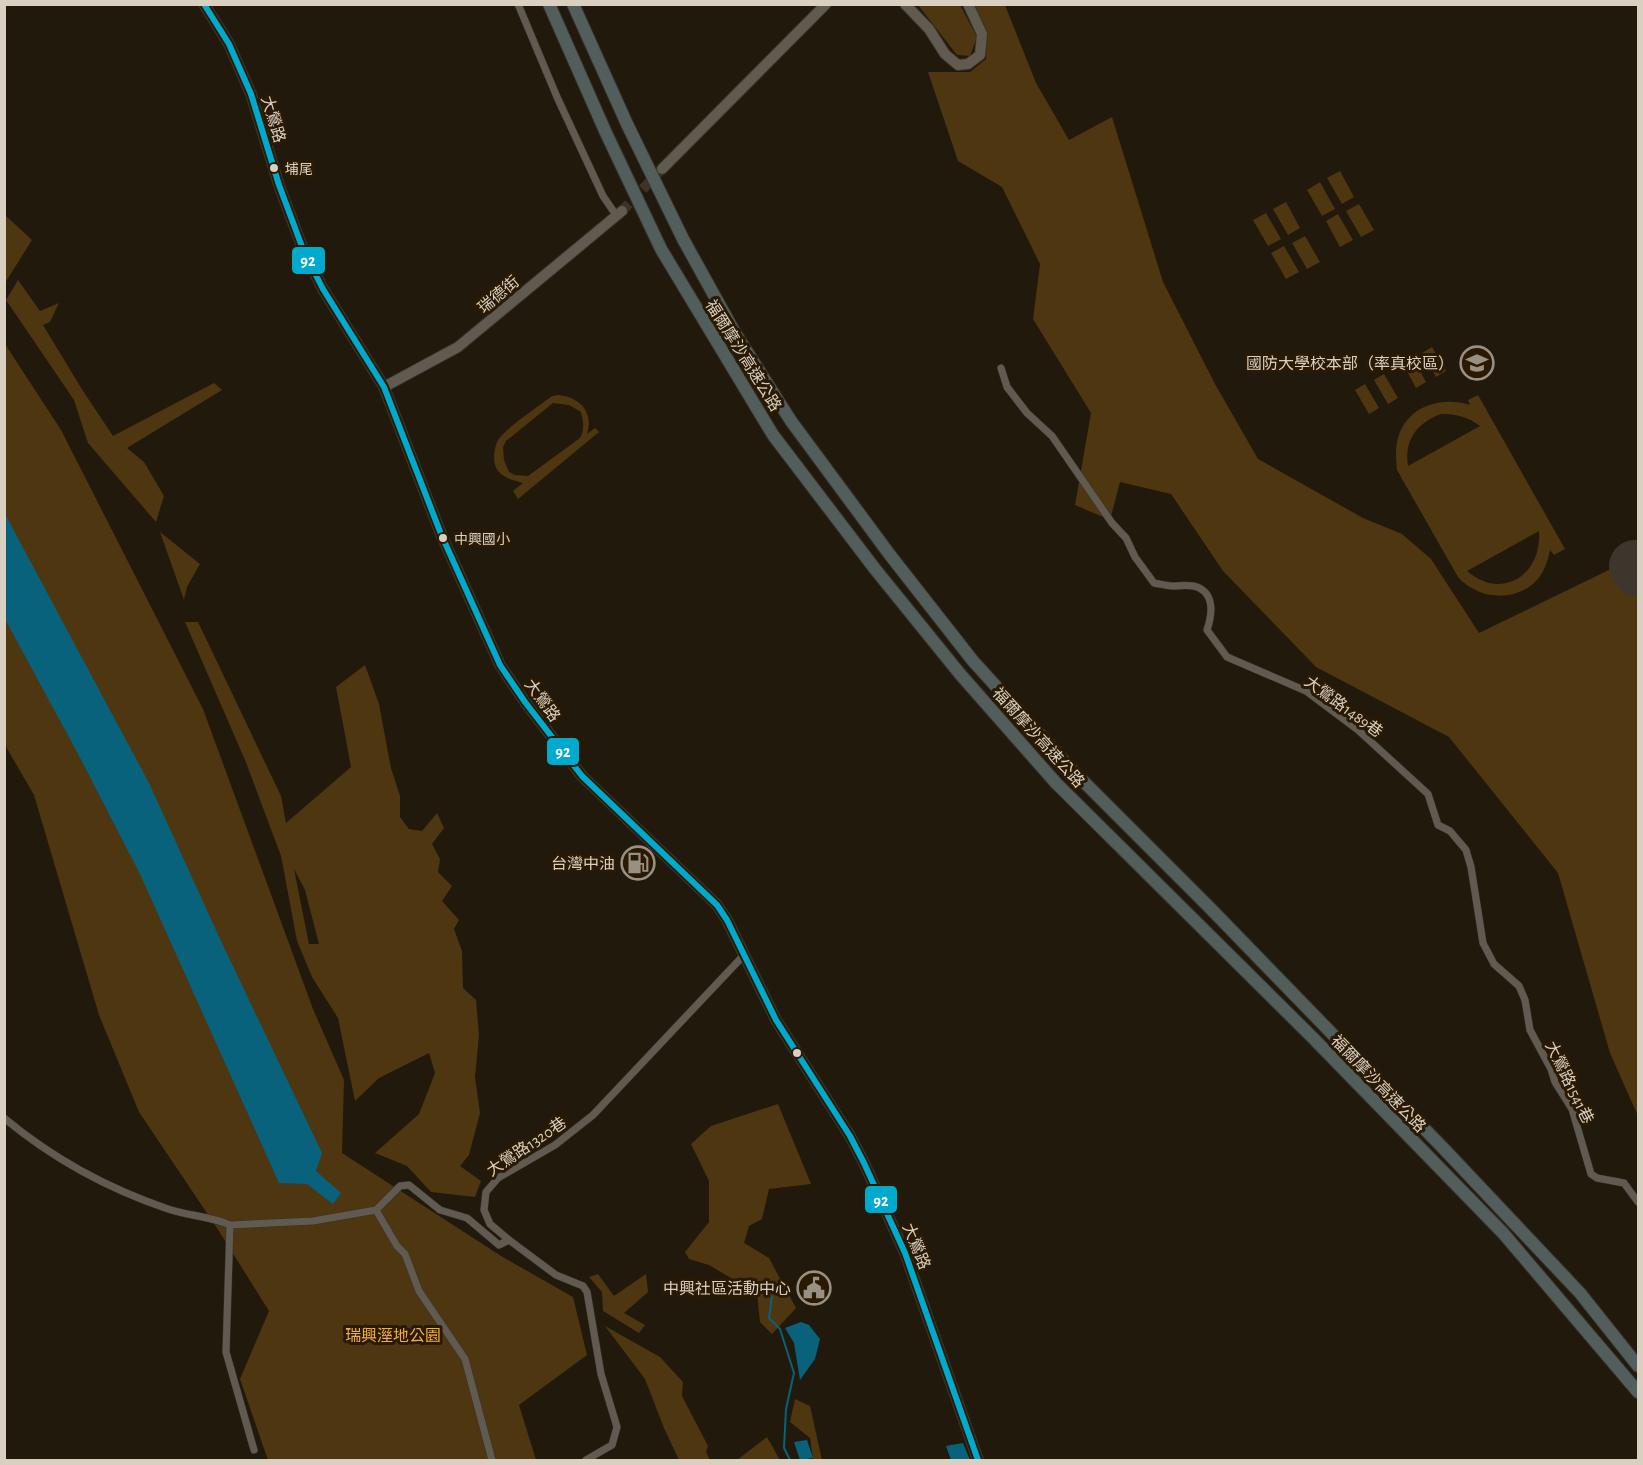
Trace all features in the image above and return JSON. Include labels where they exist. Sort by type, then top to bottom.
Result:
[{"type":"highway","name":"福爾摩沙高速公路","points":[[549,4],[661,249],[773,435],[875,569],[960,674],[1056,783],[1313,1038],[1503,1233],[1638,1392]]},
{"type":"highway","name":"福爾摩沙高速公路","points":[[573,4],[627,124],[683,239],[735,333],[791,421],[897,564],[973,661],[1072,770],[1218,916],[1445,1150],[1580,1293],[1638,1366]]},
{"type":"street","name":"大鶯路","points":[[204,4],[229,44],[250,94],[279,185],[304,252],[323,289],[384,387],[441,534],[500,665],[582,776],[717,905],[727,920],[776,1020],[850,1136],[864,1163],[905,1253],[978,1461]]},
{"type":"street","points":[[518,4],[598,186],[619,213]]},
{"type":"street","points":[[662,169],[826,4]]},
{"type":"street","points":[[905,4],[929,29],[945,54],[958,65],[968,64],[980,55],[982,34],[968,4]]},
{"type":"street","name":"瑞德街","points":[[384,387],[459,347],[619,213]]},
{"type":"street","name":"大鶯路1489巷","points":[[1001,368],[1006,387],[1027,413],[1052,436],[1112,523],[1126,538],[1135,557],[1154,583],[1194,586],[1205,592],[1212,605],[1211,618],[1206,630],[1227,657],[1306,691],[1358,730],[1428,794],[1438,825],[1450,831],[1466,850],[1471,867],[1483,943],[1494,964],[1519,986],[1525,1000],[1526,1016]]},
{"type":"street","name":"大鶯路1320巷","points":[[586,1461],[612,1445],[617,1427],[601,1374],[588,1292],[582,1286],[556,1275],[490,1224],[486,1218],[484,1203],[486,1192],[498,1178],[555,1145],[593,1115],[744,955]]},
{"type":"street","name":"大鶯路1541巷","points":[[1526,1016],[1530,1030],[1551,1069],[1555,1083],[1572,1109],[1592,1174],[1597,1178],[1624,1183],[1638,1202]]},
{"type":"street","points":[[4,1118],[75,1168],[149,1202],[193,1216],[218,1219],[230,1225],[313,1221],[376,1210],[400,1186],[409,1185],[440,1210],[467,1218],[499,1245],[508,1240]]},
{"type":"street","points":[[376,1210],[397,1246],[405,1254],[419,1291],[465,1359],[492,1461]]},
{"type":"street","points":[[230,1225],[226,1352],[254,1450]]},
{"type":"green space","points":[[918,5],[960,5],[977,37],[970,56],[957,55]]},
{"type":"green space","points":[[974,5],[1005,5],[1036,83],[1069,140],[1112,117],[1163,282],[1215,384],[1258,459],[1363,518],[1402,534],[1431,559],[1479,633],[1617,566],[1638,598],[1638,1116],[1610,1053],[1558,873],[1449,737],[1316,667],[1223,571],[1171,494],[1120,482],[1110,520],[1075,505],[1091,413],[1033,319],[1040,264],[1002,187],[958,161],[928,72],[970,72],[986,59],[987,34]]},
{"type":"green space","points":[[1340,171],[1354,197],[1342,204],[1327,178]]},
{"type":"green space","points":[[1320,182],[1335,209],[1322,216],[1307,190]]},
{"type":"green space","points":[[1286,202],[1300,228],[1288,235],[1273,209]]},
{"type":"green space","points":[[1359,204],[1374,230],[1361,237],[1346,211]]},
{"type":"green space","points":[[1266,213],[1281,239],[1268,246],[1253,220]]},
{"type":"green space","points":[[1338,214],[1353,240],[1340,247],[1326,221]]},
{"type":"green space","points":[[5,215],[32,240],[5,283]]},
{"type":"green space","points":[[1305,236],[1320,262],[1307,269],[1292,243]]},
{"type":"green space","points":[[1284,246],[1299,272],[1286,279],[1271,253]]},
{"type":"green space","points":[[18,280],[40,311],[59,303],[50,322],[43,325],[113,436],[214,383],[222,390],[127,448],[144,462],[164,496],[156,522],[88,443],[74,400],[6,300]]},
{"type":"green space","name":"瑞興溼地公園","points":[[5,344],[61,430],[203,709],[313,1009],[344,1080],[342,1153],[501,1256],[573,1297],[587,1355],[519,1405],[536,1460],[268,1460],[240,1379],[269,1311],[217,1228],[139,1112],[99,1015],[34,795],[5,745]]},
{"type":"green space","points":[[1432,347],[1446,371],[1436,377],[1422,353]]},
{"type":"green space","points":[[1413,358],[1426,382],[1416,388],[1403,364]]},
{"type":"green space","points":[[1384,374],[1398,398],[1388,404],[1374,380]]},
{"type":"green space","points":[[1365,384],[1379,408],[1369,414],[1355,390]]},
{"type":"green space","points":[[1478,395],[1565,549],[1554,555],[1550,550],[1545,568],[1537,580],[1515,593],[1494,595],[1484,593],[1475,590],[1458,577],[1397,470],[1397,442],[1402,427],[1409,418],[1426,406],[1448,402],[1470,405],[1468,400]],"holes":[[[1441,414],[1462,417],[1480,426],[1408,466],[1410,440],[1425,422]],[[1539,531],[1534,560],[1527,571],[1517,579],[1493,584],[1480,580],[1467,571]]]},
{"type":"green space","points":[[552,396],[566,396],[579,402],[589,419],[587,434],[595,428],[599,432],[518,499],[513,491],[523,483],[500,473],[495,465],[494,451],[498,440],[508,429]],"holes":[[[553,403],[569,405],[581,412],[583,428],[580,438],[528,476],[509,472],[504,460],[503,447],[506,441]]]},
{"type":"green space","points":[[160,532],[200,564],[187,587],[184,600]]},
{"type":"green space","points":[[185,622],[198,622],[281,796],[286,823],[351,767],[336,687],[365,665],[379,704],[391,768],[400,796],[400,817],[409,829],[422,831],[437,813],[444,828],[432,844],[440,859],[438,872],[452,886],[442,901],[459,920],[454,929],[462,951],[463,988],[476,1000],[479,1035],[475,1077],[480,1113],[469,1155],[460,1166],[481,1181],[475,1197],[431,1192],[407,1166],[375,1153],[419,1114],[435,1073],[429,1053],[379,1078],[355,1101],[338,1018],[312,977],[297,941],[281,856],[245,760]],"holes":[[[294,869],[305,890],[319,944],[309,944]]]},
{"type":"green space","points":[[778,1104],[811,1184],[769,1189],[762,1219],[749,1226],[744,1243],[769,1258],[796,1308],[772,1334],[760,1322],[756,1284],[736,1281],[709,1265],[689,1259],[685,1252],[709,1222],[709,1181],[691,1144],[711,1126]]},
{"type":"green space","points":[[598,1274],[614,1296],[646,1274],[648,1292],[624,1313],[645,1325],[639,1333],[603,1311],[602,1292],[589,1277]]},
{"type":"green space","points":[[605,1326],[660,1357],[683,1382],[682,1396],[708,1446],[706,1452],[710,1460],[679,1460],[645,1379]]},
{"type":"green space","points":[[795,1399],[810,1406],[822,1460],[813,1460],[810,1438],[790,1422]]},
{"type":"green space","points":[[767,1437],[780,1460],[737,1460]]},
{"type":"water","points":[[5,514],[149,783],[322,1153],[316,1171],[341,1193],[333,1204],[307,1184],[279,1183],[140,874],[5,619]]},
{"type":"water","points":[[801,1322],[809,1325],[820,1339],[815,1359],[800,1380],[794,1343],[785,1328]]},
{"type":"water","points":[[807,1440],[813,1458],[800,1460],[794,1442]]},
{"type":"water","points":[[963,1443],[970,1460],[951,1460],[946,1446]]},
{"type":"waterway","points":[[772,1297],[769,1318],[780,1329],[794,1373],[786,1409],[784,1448],[790,1460]]},
{"type":"runway","points":[[1635,566],[1638,570]]},
{"type":"tunnel","points":[[622,211],[662,169]]},
{"type":"transit line","name":"92","points":[[204,4],[229,44],[251,94],[279,185],[304,252],[323,289],[384,387],[441,534],[500,665],[525,702],[582,776],[717,905],[727,920],[776,1020],[850,1136],[864,1163],[905,1253],[978,1460]]},
{"type":"place","name":"埔尾","points":[[274,168]]},
{"type":"place","name":"國防大學校本部（率真校區）","points":[[1477,363]]},
{"type":"place","name":"中興國小","points":[[443,538]]},
{"type":"place","name":"台灣中油","points":[[638,863]]},
{"type":"place","name":"中興社區活動中心","points":[[814,1288]]}]
